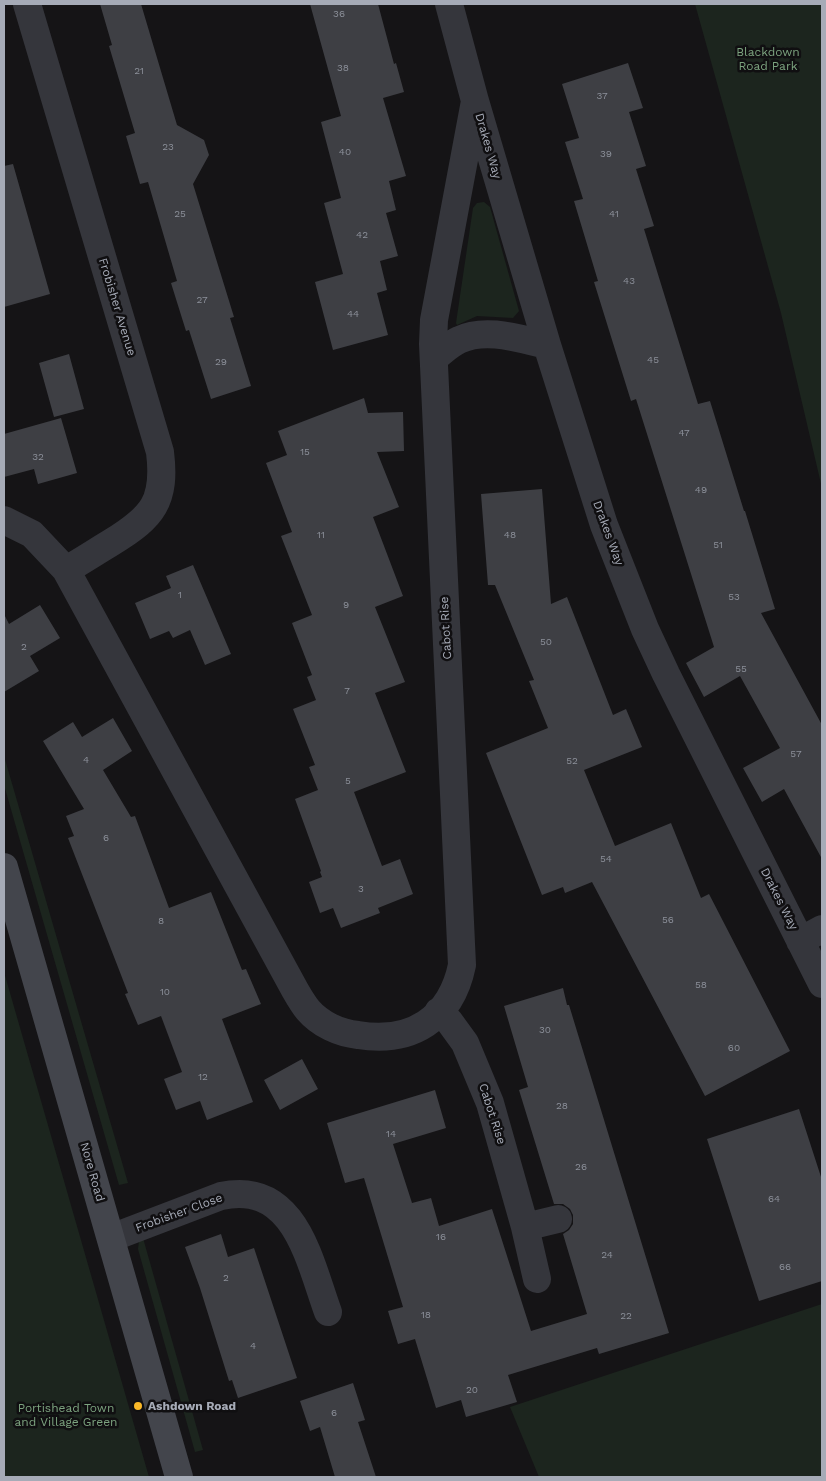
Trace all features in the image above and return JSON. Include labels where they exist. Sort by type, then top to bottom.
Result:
[{"type":"street","name":"Frobisher Avenue","points":[[27,4],[160,452],[162,470],[160,492],[146,518],[132,530],[66,570]]},
{"type":"street","name":"Drakes Way","points":[[449,4],[475,101],[547,345],[604,525],[645,629],[670,683],[811,935],[822,984]]},
{"type":"street","name":"Drakes Way","points":[[434,358],[434,312],[475,101]]},
{"type":"street","points":[[434,358],[457,341],[474,335],[499,335],[547,345]]},
{"type":"street","name":"Cabot Rise","points":[[4,520],[32,534],[66,570],[308,1010],[324,1023],[348,1034],[393,1037],[411,1031],[430,1020],[453,993],[462,965],[434,358]]},
{"type":"street","name":"Nore Road","points":[[4,867],[178,1477]]},
{"type":"street","name":"Cabot Rise","points":[[438,1012],[449,1021],[461,1036],[479,1074],[497,1127],[525,1227],[537,1279]]},
{"type":"street","name":"Frobisher Close","points":[[111,1238],[220,1196],[239,1194],[256,1196],[272,1202],[294,1226],[328,1312]]},
{"type":"street","points":[[525,1227],[558,1219]]},
{"type":"green space","name":"Blackdown Road Park","points":[[695,4],[822,4],[822,488],[781,313]]},
{"type":"green space","points":[[484,202],[490,207],[519,311],[513,318],[477,316],[457,325],[473,208],[477,203]]},
{"type":"green space","points":[[4,756],[128,1183],[119,1185],[4,785]]},
{"type":"green space","name":"Portishead Town and Village Green","points":[[4,972],[149,1477],[4,1477]]},
{"type":"green space","points":[[143,1238],[203,1450],[195,1452],[138,1249],[139,1241]]},
{"type":"green space","points":[[822,1304],[822,1477],[539,1477],[510,1407]]},
{"type":"building","points":[[100,4],[141,4],[177,125],[204,140],[209,155],[193,184],[234,317],[230,318],[251,386],[211,399],[189,330],[186,331],[171,283],[177,281],[148,182],[140,184],[126,136],[135,133],[109,46],[112,45]]},
{"type":"building","points":[[310,4],[378,4],[394,64],[396,63],[404,92],[383,98],[406,176],[389,181],[396,210],[386,213],[398,256],[380,261],[387,290],[377,293],[388,335],[333,350],[315,282],[343,274],[324,203],[341,198],[321,122],[341,116]]},
{"type":"building","points":[[628,63],[643,108],[629,112],[646,166],[636,169],[654,226],[644,229],[698,404],[710,401],[775,609],[761,613],[822,725],[822,859],[784,789],[762,802],[743,768],[780,748],[740,676],[704,697],[686,663],[714,647],[636,399],[631,401],[594,282],[598,281],[574,201],[583,199],[565,142],[579,138],[562,84]]},
{"type":"building","points":[[13,164],[50,294],[4,307],[4,166]]},
{"type":"building","points":[[69,354],[84,409],[54,417],[39,363]]},
{"type":"building","points":[[364,398],[368,413],[403,412],[404,451],[377,452],[399,507],[373,517],[403,596],[375,607],[405,682],[375,693],[406,772],[354,792],[382,866],[400,859],[413,894],[378,908],[380,913],[341,928],[333,908],[320,913],[309,882],[322,877],[321,871],[295,799],[318,790],[309,767],[315,765],[293,709],[316,700],[307,677],[312,675],[292,623],[312,615],[281,536],[292,532],[266,463],[287,455],[278,431]]},
{"type":"building","points":[[61,418],[77,473],[38,484],[34,469],[4,477],[4,434]]},
{"type":"building","points":[[542,489],[551,604],[567,597],[613,715],[626,709],[642,747],[584,770],[615,846],[671,823],[701,898],[709,894],[790,1051],[705,1096],[592,882],[565,893],[563,887],[542,895],[486,753],[548,728],[529,681],[534,680],[495,585],[488,585],[481,494]]},
{"type":"building","points":[[193,565],[231,654],[205,665],[190,630],[173,638],[169,631],[150,639],[135,603],[171,588],[166,576]]},
{"type":"building","points":[[40,605],[60,638],[30,656],[39,671],[4,692],[4,614],[9,624]]},
{"type":"building","points":[[113,718],[132,751],[103,770],[131,817],[135,816],[169,908],[211,892],[242,970],[246,969],[261,1004],[222,1019],[253,1102],[207,1120],[200,1101],[176,1110],[164,1079],[182,1072],[161,1016],[138,1025],[125,994],[128,993],[68,838],[74,836],[66,816],[84,809],[43,741],[73,722],[82,737]]},
{"type":"building","points":[[563,988],[669,1333],[599,1354],[597,1348],[508,1375],[517,1402],[466,1417],[461,1400],[436,1408],[415,1339],[398,1344],[388,1311],[403,1307],[364,1178],[345,1183],[327,1123],[435,1090],[446,1128],[393,1144],[412,1203],[431,1198],[439,1226],[492,1209],[531,1331],[587,1314],[563,1234],[573,1224],[573,1215],[570,1209],[563,1204],[554,1204],[519,1090],[528,1087],[504,1006]]},
{"type":"building","points":[[302,1059],[318,1089],[280,1110],[264,1080]]},
{"type":"building","points":[[799,1109],[822,1180],[822,1281],[759,1301],[707,1139]]},
{"type":"building","points":[[221,1234],[228,1257],[254,1248],[297,1378],[238,1398],[232,1380],[229,1381],[185,1247]]},
{"type":"building","points":[[353,1383],[365,1420],[358,1422],[376,1477],[335,1477],[320,1427],[310,1431],[300,1401]]},
{"type":"place","name":"Ashdown Road","points":[[138,1406]]}]
